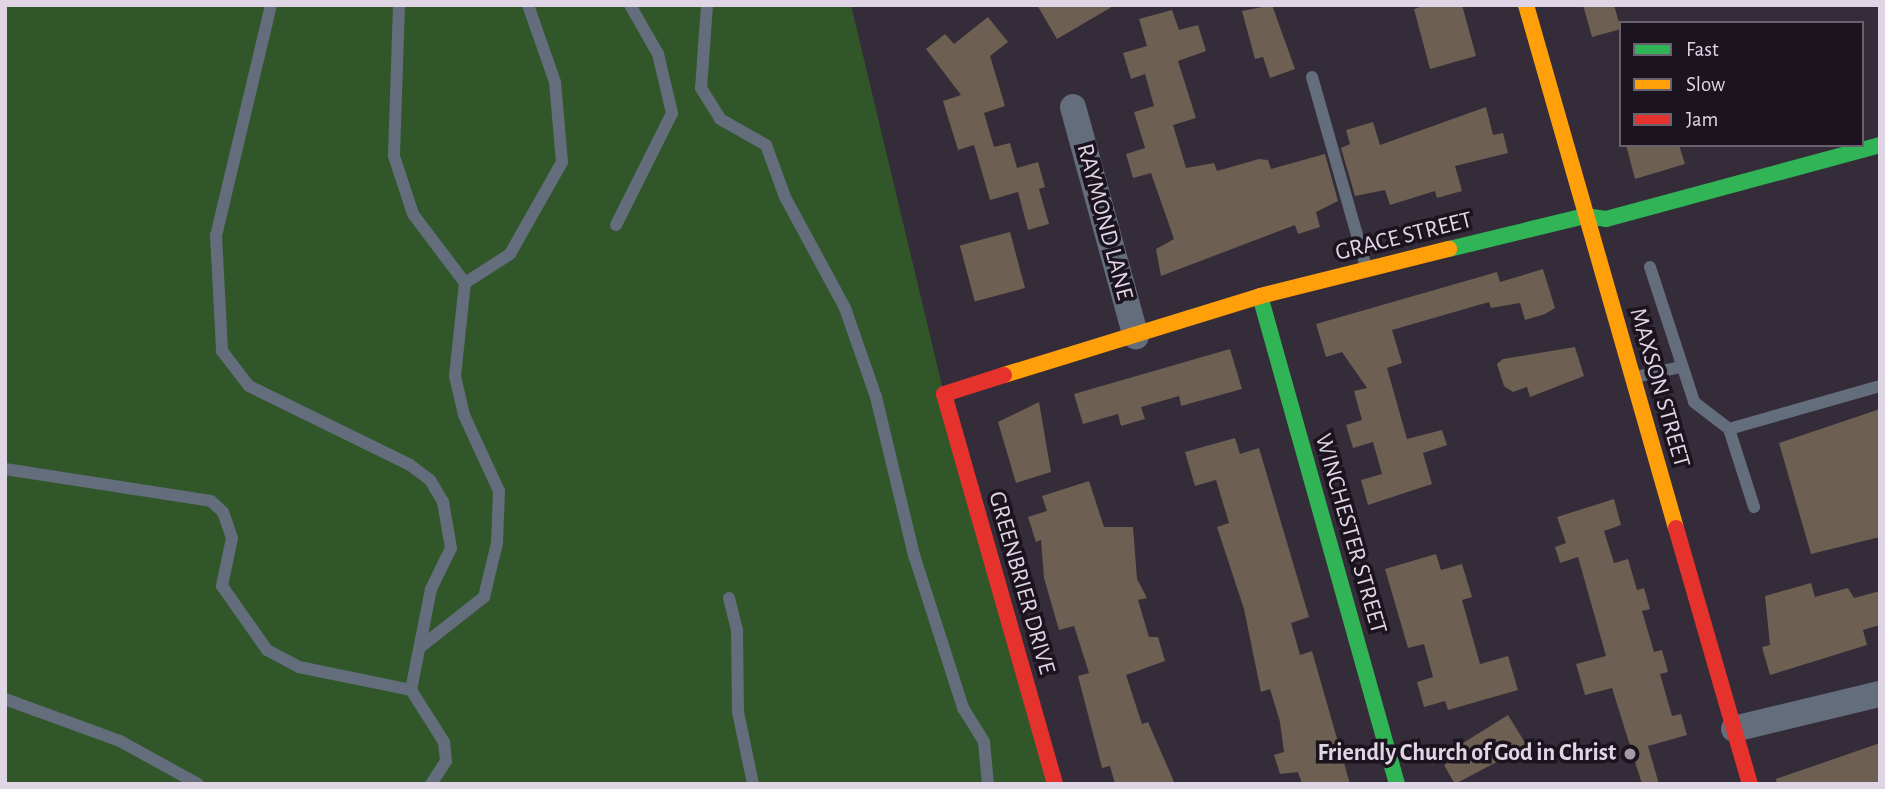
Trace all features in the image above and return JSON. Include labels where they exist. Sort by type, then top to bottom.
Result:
[{"type":"street","name":"MAXSON STREET","points":[[1526,5],[1750,784]]},
{"type":"street","name":"RAYMOND LANE","points":[[1073,107],[1136,337]]},
{"type":"street","name":"GRACE STREET","points":[[944,394],[1136,337],[1260,296],[1586,216],[1606,219],[1880,145]]},
{"type":"street","name":"WINCHESTER STREET","points":[[1260,296],[1397,784]]},
{"type":"street","name":"GREENBRIER DRIVE","points":[[944,394],[1055,784]]},
{"type":"street","points":[[1734,729],[1880,694]]},
{"type":"lane","points":[[271,5],[214,249],[222,351],[249,386],[430,480],[443,502],[451,548],[431,589],[423,645],[411,691]]},
{"type":"lane","points":[[399,5],[394,156],[414,214],[465,283],[455,376],[464,415],[499,491],[497,543],[484,597],[423,645]]},
{"type":"lane","points":[[465,283],[517,244],[562,162],[555,82],[528,5]]},
{"type":"lane","points":[[616,225],[672,113],[658,54],[630,5]]},
{"type":"lane","points":[[707,5],[701,88],[720,119],[766,145],[785,197],[845,308],[876,397],[914,555],[963,709],[984,742],[988,784]]},
{"type":"lane","points":[[1312,77],[1367,270]]},
{"type":"lane","points":[[1650,267],[1680,367],[1694,402],[1729,429],[1754,507]]},
{"type":"lane","points":[[1632,378],[1680,367]]},
{"type":"lane","points":[[1729,429],[1880,386]]},
{"type":"lane","points":[[5,469],[211,501],[232,538],[222,586],[268,650],[299,667],[411,691],[444,742],[446,761],[431,784]]},
{"type":"lane","points":[[730,598],[738,712],[753,784]]},
{"type":"lane","points":[[5,699],[120,741],[198,784]]},
{"type":"green space","points":[[5,5],[851,5],[944,394],[1056,784],[5,784]]},
{"type":"building","points":[[1037,5],[1115,5],[1057,39]]},
{"type":"building","points":[[1272,5],[1295,69],[1270,78],[1263,57],[1255,59],[1242,11]]},
{"type":"building","points":[[1427,5],[1462,5],[1476,56],[1430,69],[1414,9]]},
{"type":"building","points":[[1583,5],[1614,5],[1619,30],[1592,37]]},
{"type":"building","points":[[1172,10],[1179,30],[1198,25],[1206,51],[1178,61],[1196,118],[1173,125],[1186,168],[1214,163],[1217,171],[1259,159],[1268,160],[1271,169],[1325,154],[1338,201],[1316,212],[1320,227],[1298,234],[1295,225],[1161,276],[1156,249],[1174,239],[1151,173],[1133,178],[1126,154],[1145,148],[1134,112],[1154,106],[1145,74],[1131,79],[1123,53],[1147,46],[1139,19]]},
{"type":"building","points":[[988,17],[1008,42],[990,56],[1005,106],[984,113],[994,147],[1010,143],[1017,168],[1038,162],[1045,187],[1039,189],[1049,224],[1028,230],[1018,192],[990,200],[974,145],[958,150],[943,101],[961,95],[926,49],[945,34],[954,44]]},
{"type":"building","points":[[1486,107],[1493,135],[1503,133],[1508,153],[1455,166],[1462,191],[1437,198],[1435,191],[1390,205],[1385,190],[1355,196],[1341,148],[1350,144],[1346,130],[1373,122],[1380,145]]},
{"type":"building","points":[[1627,147],[1680,147],[1685,164],[1635,179]]},
{"type":"building","points":[[1010,232],[1025,288],[975,301],[960,245]]},
{"type":"building","points":[[1543,269],[1555,308],[1545,314],[1525,320],[1520,303],[1491,308],[1489,302],[1392,330],[1402,363],[1387,368],[1407,439],[1442,430],[1447,445],[1423,453],[1432,484],[1368,505],[1361,480],[1382,474],[1373,442],[1353,448],[1346,425],[1362,420],[1354,391],[1367,388],[1342,352],[1326,357],[1316,324],[1497,272],[1500,282]]},
{"type":"building","points":[[1575,347],[1584,376],[1530,397],[1527,387],[1513,392],[1504,386],[1497,364],[1503,359]]},
{"type":"building","points":[[1230,349],[1242,389],[1181,406],[1179,396],[1141,407],[1145,419],[1121,426],[1118,414],[1083,424],[1074,394]]},
{"type":"building","points":[[1039,402],[1051,472],[1016,483],[998,422]]},
{"type":"building","points":[[1880,409],[1880,537],[1811,554],[1779,443]]},
{"type":"building","points":[[1235,438],[1240,454],[1259,448],[1309,617],[1291,623],[1300,655],[1312,651],[1350,784],[1302,784],[1298,772],[1280,774],[1274,755],[1284,752],[1280,722],[1270,689],[1261,692],[1244,609],[1217,527],[1229,523],[1216,480],[1195,486],[1185,452]]},
{"type":"building","points":[[1089,481],[1104,527],[1133,527],[1137,579],[1147,598],[1138,600],[1149,637],[1158,637],[1165,661],[1126,675],[1142,724],[1148,722],[1175,784],[1115,784],[1110,766],[1102,768],[1078,676],[1089,673],[1074,626],[1059,630],[1044,578],[1041,540],[1036,542],[1028,517],[1047,511],[1042,496]]},
{"type":"building","points":[[1614,499],[1621,525],[1604,531],[1614,563],[1628,559],[1637,590],[1644,588],[1650,609],[1642,611],[1654,652],[1662,650],[1668,672],[1660,674],[1672,716],[1681,714],[1687,735],[1648,746],[1659,784],[1642,784],[1612,688],[1585,695],[1576,664],[1606,656],[1578,557],[1560,563],[1555,547],[1566,543],[1557,517]]},
{"type":"building","points":[[1436,554],[1441,570],[1462,564],[1472,597],[1462,600],[1480,664],[1508,656],[1518,690],[1448,710],[1445,701],[1424,707],[1417,682],[1433,677],[1424,644],[1408,648],[1385,569]]},
{"type":"building","points":[[1811,583],[1815,597],[1848,588],[1854,598],[1880,591],[1880,625],[1863,630],[1867,645],[1770,675],[1762,647],[1770,645],[1765,596]]},
{"type":"building","points":[[1508,715],[1527,746],[1455,784],[1444,765],[1460,756],[1455,748]]},
{"type":"building","points":[[1880,743],[1880,784],[1777,784],[1776,779]]},
{"type":"traffic: fast","points":[[1449,249],[1585,216],[1606,219],[1880,145]]},
{"type":"traffic: fast","points":[[1260,296],[1397,784]]},
{"type":"traffic: slow","points":[[1526,5],[1676,528]]},
{"type":"traffic: slow","points":[[1004,375],[1260,296],[1449,249]]},
{"type":"traffic: jam","points":[[1004,375],[944,394],[1055,784]]},
{"type":"traffic: jam","points":[[1676,528],[1750,784]]},
{"type":"place","name":"Friendly Church of God in Christ","points":[[1630,754]]}]
